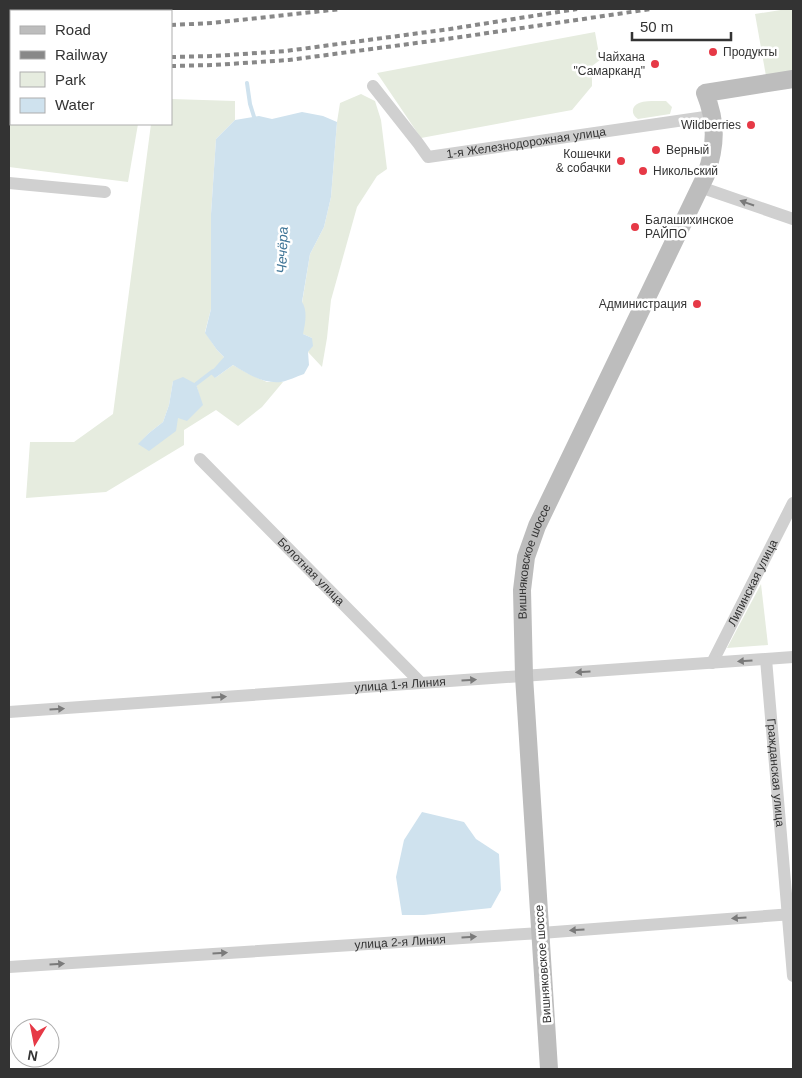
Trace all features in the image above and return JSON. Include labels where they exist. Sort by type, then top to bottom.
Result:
[{"type":"street","name":"Вишняковское шоссе","points":[[549,1069],[524,676],[522,590],[526,557],[537,526],[706,175],[713,148],[714,134],[711,108],[705,93],[793,79]]},
{"type":"street","name":"1-я Железнодорожная улица","points":[[373,86],[428,157],[712,116]]},
{"type":"street","points":[[9,183],[105,192]]},
{"type":"street","points":[[700,187],[793,219]]},
{"type":"street","name":"Болотная улица","points":[[200,459],[421,683]]},
{"type":"street","name":"Липинская улица","points":[[712,663],[793,503]]},
{"type":"street","name":"улица 1-я Линия","points":[[9,712],[793,658]]},
{"type":"street","name":"Гражданская улица","points":[[766,659],[791,915],[793,976]]},
{"type":"street","name":"улица 2-я Линия","points":[[9,967],[791,915]]},
{"type":"green space","points":[[793,9],[793,71],[766,76],[755,14]]},
{"type":"green space","points":[[595,32],[600,60],[592,66],[592,86],[572,110],[421,138],[377,73]]},
{"type":"green space","points":[[361,94],[375,101],[381,120],[387,169],[377,176],[357,207],[331,300],[322,367],[308,352],[312,346],[312,338],[303,334],[302,303],[310,254],[324,227],[331,197],[340,103]]},
{"type":"green space","points":[[172,99],[235,101],[235,120],[216,139],[211,214],[211,309],[205,332],[224,357],[215,378],[233,365],[267,382],[283,382],[262,407],[238,426],[216,410],[184,430],[184,445],[106,492],[26,498],[30,442],[74,442],[113,414],[151,125],[172,125]],"holes":[[[173,381],[196,384],[202,405],[187,420],[178,417],[139,444],[163,422],[169,405]]]},
{"type":"green space","points":[[9,100],[10,125],[138,125],[128,182],[9,167]]},
{"type":"green space","points":[[666,101],[672,107],[670,114],[638,119],[633,113],[633,108],[636,104]]},
{"type":"green space","points":[[761,584],[768,645],[727,648]]},
{"type":"water","points":[[302,112],[323,116],[337,122],[331,197],[324,227],[310,254],[302,302],[305,313],[303,334],[312,338],[313,346],[308,352],[309,365],[304,374],[281,382],[262,380],[233,365],[215,378],[210,373],[224,357],[205,333],[211,309],[211,214],[216,139],[235,120],[259,116],[272,119]]},
{"type":"water","points":[[183,377],[196,384],[203,405],[187,421],[178,418],[176,431],[149,451],[138,444],[163,422],[169,405],[173,381]]},
{"type":"water","points":[[422,812],[464,822],[476,839],[499,854],[501,890],[491,908],[424,915],[402,915],[396,877],[404,840]]},
{"type":"waterway","name":"Чечёра","points":[[247,83],[250,104],[255,120]]},
{"type":"waterway","name":"Чечёра","points":[[196,384],[213,371]]},
{"type":"railway","points":[[9,10],[67,9]]},
{"type":"railway","points":[[172,25],[212,23],[341,9]]},
{"type":"railway","points":[[172,57],[286,51],[450,29],[577,9]]},
{"type":"railway","points":[[172,66],[289,60],[651,9]]},
{"type":"place","name":"Продукты","points":[[713,52]]},
{"type":"place","name":"Чайхана \"Самарканд\"","points":[[655,64]]},
{"type":"place","name":"Wildberries","points":[[751,125]]},
{"type":"place","name":"Верный","points":[[656,150]]},
{"type":"place","name":"Кошечки & собачки","points":[[621,161]]},
{"type":"place","name":"Никольский","points":[[643,171]]},
{"type":"place","name":"Балашихинское РАЙПО","points":[[635,227]]},
{"type":"place","name":"Администрация","points":[[697,304]]}]
